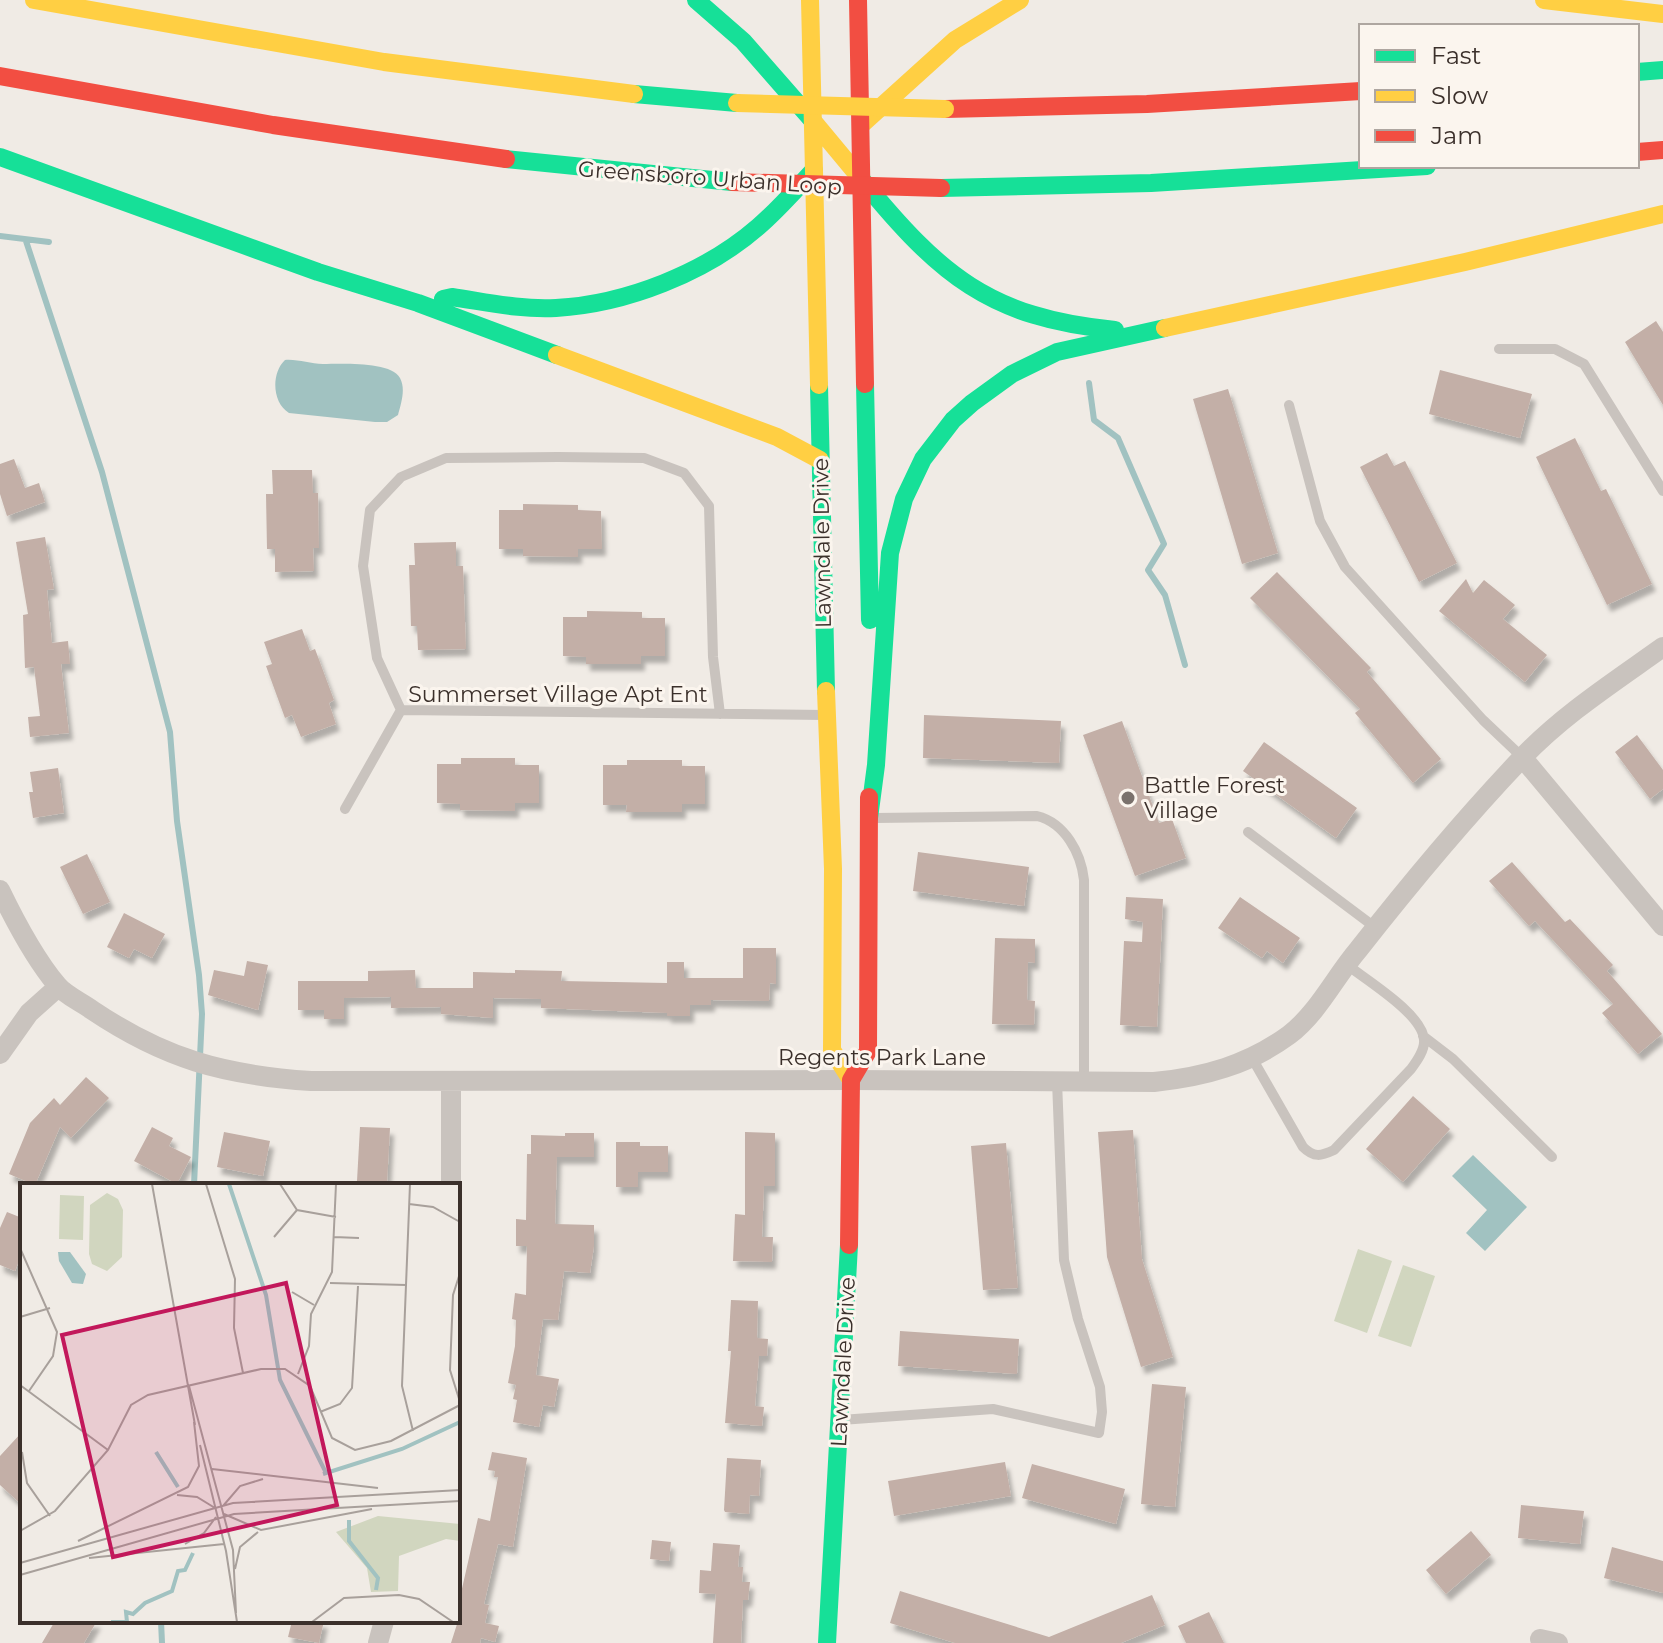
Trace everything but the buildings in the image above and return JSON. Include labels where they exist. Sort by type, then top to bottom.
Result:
[{"type":"main road","points":[[34,0],[395,66],[571,89],[737,103],[945,109],[1092,106],[1359,91]]},
{"type":"main road","points":[[696,0],[751,47],[924,251],[947,271],[995,300],[1043,319],[1094,329],[1148,331]]},
{"type":"main road","name":"Lawndale Drive","points":[[810,0],[833,869],[832,1050],[851,1080]]},
{"type":"main road","name":"Lawndale Drive","points":[[827,1643],[848,1285],[851,1080],[868,1051],[871,611],[858,0]]},
{"type":"main road","points":[[418,303],[452,297],[515,307],[556,308],[621,299],[650,289],[708,261],[757,228],[836,148],[951,41],[1020,0]]},
{"type":"main road","points":[[1544,0],[1663,14]]},
{"type":"main road","points":[[1639,72],[1663,70]]},
{"type":"main road","name":"Greensboro Urban Loop","points":[[0,76],[274,126],[464,156],[732,182],[941,188],[1151,183],[1395,168]]},
{"type":"main road","points":[[1639,152],[1663,150]]},
{"type":"main road","points":[[0,157],[318,272],[418,303],[777,437],[820,460]]},
{"type":"main road","points":[[869,818],[877,753],[890,553],[898,519],[912,479],[929,451],[952,422],[977,398],[1019,369],[1057,352],[1465,262],[1663,214]]},
{"type":"street","name":"Regents Park Lane","points":[[0,890],[58,987],[145,1043],[177,1057],[227,1071],[273,1079],[1154,1082],[1193,1078],[1252,1058],[1305,1022],[1346,964],[1522,757],[1590,699],[1663,647]]},
{"type":"street","points":[[1522,757],[1663,926]]},
{"type":"street","points":[[0,1054],[29,1013],[58,987]]},
{"type":"street","points":[[451,1081],[451,1183]]},
{"type":"street","points":[[378,1643],[383,1623]]},
{"type":"lane","points":[[1499,349],[1555,349],[1584,364],[1663,491]]},
{"type":"lane","points":[[1289,405],[1320,521],[1345,567],[1483,720],[1522,757]]},
{"type":"lane","points":[[401,710],[377,658],[367,597],[363,566],[370,510],[401,477],[446,458],[586,457],[644,458],[684,473],[709,506],[713,657],[720,714]]},
{"type":"lane","name":"Summerset Village Apt Ent","points":[[345,809],[401,710],[827,715]]},
{"type":"lane","points":[[869,818],[1037,816],[1050,819],[1060,828],[1076,851],[1084,880],[1084,1082]]},
{"type":"lane","points":[[1248,832],[1376,928]]},
{"type":"lane","points":[[1346,964],[1409,1013],[1423,1036],[1453,1059],[1552,1157]]},
{"type":"lane","points":[[1252,1058],[1298,1141],[1310,1154],[1321,1156],[1334,1150],[1411,1069],[1419,1058],[1423,1036]]},
{"type":"lane","points":[[841,1420],[993,1409],[1099,1433],[1102,1412],[1100,1387],[1078,1319],[1064,1260],[1057,1081]]},
{"type":"green space","points":[[1358,1249],[1392,1261],[1367,1333],[1334,1321]]},
{"type":"green space","points":[[1403,1265],[1435,1276],[1411,1347],[1378,1336]]},
{"type":"water","points":[[285,360],[387,369],[400,378],[403,387],[398,415],[387,422],[375,422],[289,413],[279,402],[275,388],[277,372]]},
{"type":"water","points":[[1473,1155],[1527,1207],[1485,1251],[1466,1233],[1487,1210],[1452,1176]]},
{"type":"waterway","points":[[0,236],[49,242]]},
{"type":"waterway","points":[[26,241],[102,472],[170,732],[177,821],[202,1014],[194,1183]]},
{"type":"waterway","points":[[1089,383],[1094,420],[1118,438],[1164,544],[1148,570],[1165,595],[1185,665]]},
{"type":"waterway","points":[[161,1623],[162,1643]]},
{"type":"traffic: fast","points":[[696,0],[743,41],[813,121]]},
{"type":"traffic: fast","points":[[1639,72],[1663,70]]},
{"type":"traffic: fast","points":[[634,94],[737,103]]},
{"type":"traffic: fast","points":[[0,157],[318,272],[418,303],[557,355]]},
{"type":"traffic: fast","points":[[506,159],[732,182]]},
{"type":"traffic: fast","points":[[941,188],[1151,183],[1395,168]]},
{"type":"traffic: fast","points":[[443,299],[452,297],[517,307],[556,308],[637,293],[689,272],[737,244],[773,214],[814,170]]},
{"type":"traffic: fast","points":[[862,180],[916,241],[970,286],[1033,315],[1115,330]]},
{"type":"traffic: fast","points":[[869,818],[876,765],[890,553],[904,499],[923,459],[953,420],[1012,374],[1057,352],[1165,328]]},
{"type":"traffic: fast","points":[[865,384],[870,620]]},
{"type":"traffic: fast","points":[[819,385],[826,691]]},
{"type":"traffic: fast","points":[[827,1643],[849,1245]]},
{"type":"traffic: slow","points":[[34,0],[384,62],[634,94]]},
{"type":"traffic: slow","points":[[810,0],[819,385]]},
{"type":"traffic: slow","points":[[861,125],[955,40],[1020,0]]},
{"type":"traffic: slow","points":[[1544,0],[1663,14]]},
{"type":"traffic: slow","points":[[737,103],[945,109]]},
{"type":"traffic: slow","points":[[813,121],[862,180]]},
{"type":"traffic: slow","points":[[1165,328],[1465,262],[1663,214]]},
{"type":"traffic: slow","points":[[557,355],[777,437],[820,460]]},
{"type":"traffic: slow","points":[[826,691],[833,869],[832,1050],[851,1080]]},
{"type":"traffic: jam","points":[[858,0],[865,384]]},
{"type":"traffic: jam","points":[[0,76],[273,125],[506,159]]},
{"type":"traffic: jam","points":[[945,109],[1147,104],[1359,91]]},
{"type":"traffic: jam","points":[[1639,152],[1663,150]]},
{"type":"traffic: jam","points":[[732,182],[941,188]]},
{"type":"traffic: jam","points":[[849,1245],[851,1080],[868,1051],[869,797]]},
{"type":"place","name":"Battle Forest Village","points":[[1128,798]]}]
